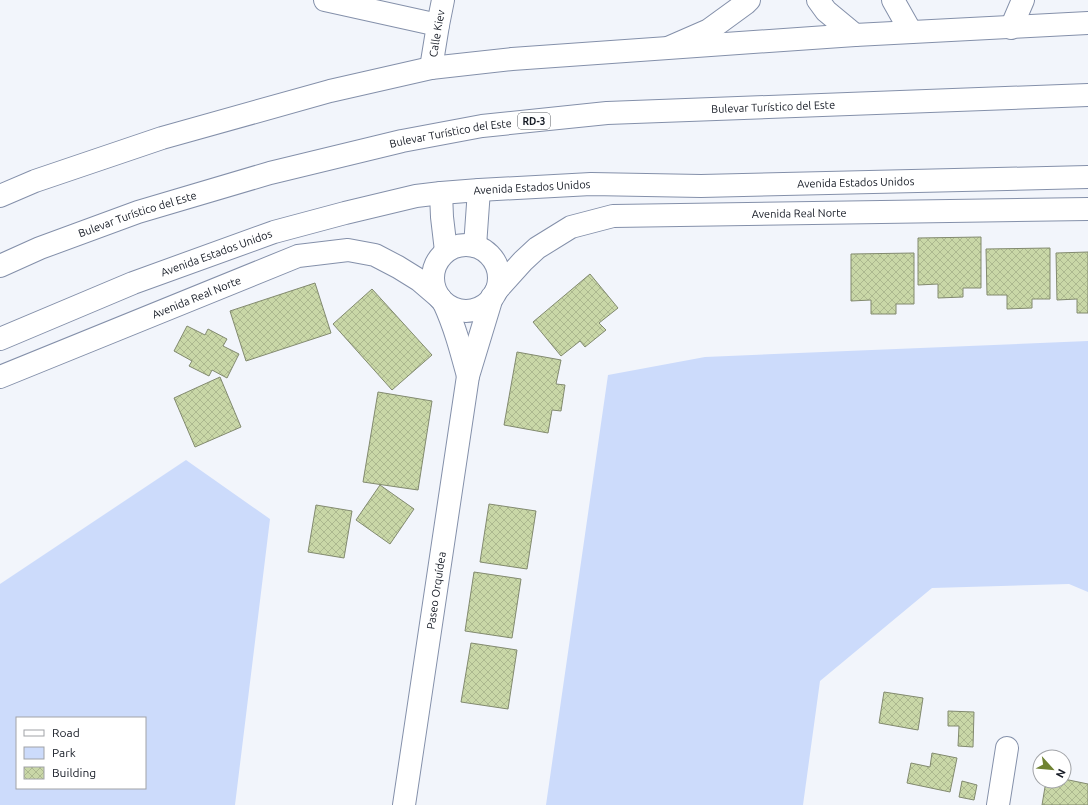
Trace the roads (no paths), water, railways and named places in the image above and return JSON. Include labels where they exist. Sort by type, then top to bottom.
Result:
[{"type":"main road","points":[[325,0],[438,25]]},
{"type":"main road","name":"Calle Kiev","points":[[431,68],[443,0]]},
{"type":"main road","points":[[668,48],[709,30],[749,0]]},
{"type":"main road","points":[[818,0],[826,11],[855,35]]},
{"type":"main road","points":[[893,0],[911,32]]},
{"type":"main road","points":[[1011,28],[1023,0]]},
{"type":"main road","points":[[0,196],[35,181],[162,138],[330,92],[431,68],[512,59],[855,35],[1088,23]]},
{"type":"main road","name":"Bulevar Turístico del Este","points":[[0,266],[40,248],[138,212],[270,173],[402,141],[482,126],[607,113],[1088,95]]},
{"type":"main road","name":"Avenida Estados Unidos","points":[[0,339],[133,283],[274,232],[345,213],[416,196],[441,192],[591,184],[701,186],[1088,177]]},
{"type":"main road","points":[[475,246],[479,190]]},
{"type":"main road","points":[[441,192],[442,217],[440,259],[433,280],[436,292],[442,300],[451,319],[460,343],[468,376]]},
{"type":"main road","name":"Avenida Real Norte","points":[[494,294],[523,261],[537,248],[571,227],[613,216],[1088,210]]},
{"type":"main road","points":[[440,259],[455,246],[465,244],[475,246],[485,251],[492,258],[497,269],[498,280],[468,376]]},
{"type":"main road","name":"Avenida Real Norte","points":[[0,377],[298,256],[348,250],[374,255],[419,280],[442,300]]},
{"type":"main road","points":[[492,258],[507,262],[523,261]]},
{"type":"main road","name":"Avenida Real Norte","points":[[398,267],[416,270],[440,259]]},
{"type":"main road","points":[[442,300],[453,308],[473,310],[482,306],[494,294]]},
{"type":"main road","name":"Paseo Orquídea","points":[[404,805],[468,376]]},
{"type":"main road","points":[[998,805],[1008,748]]}]
